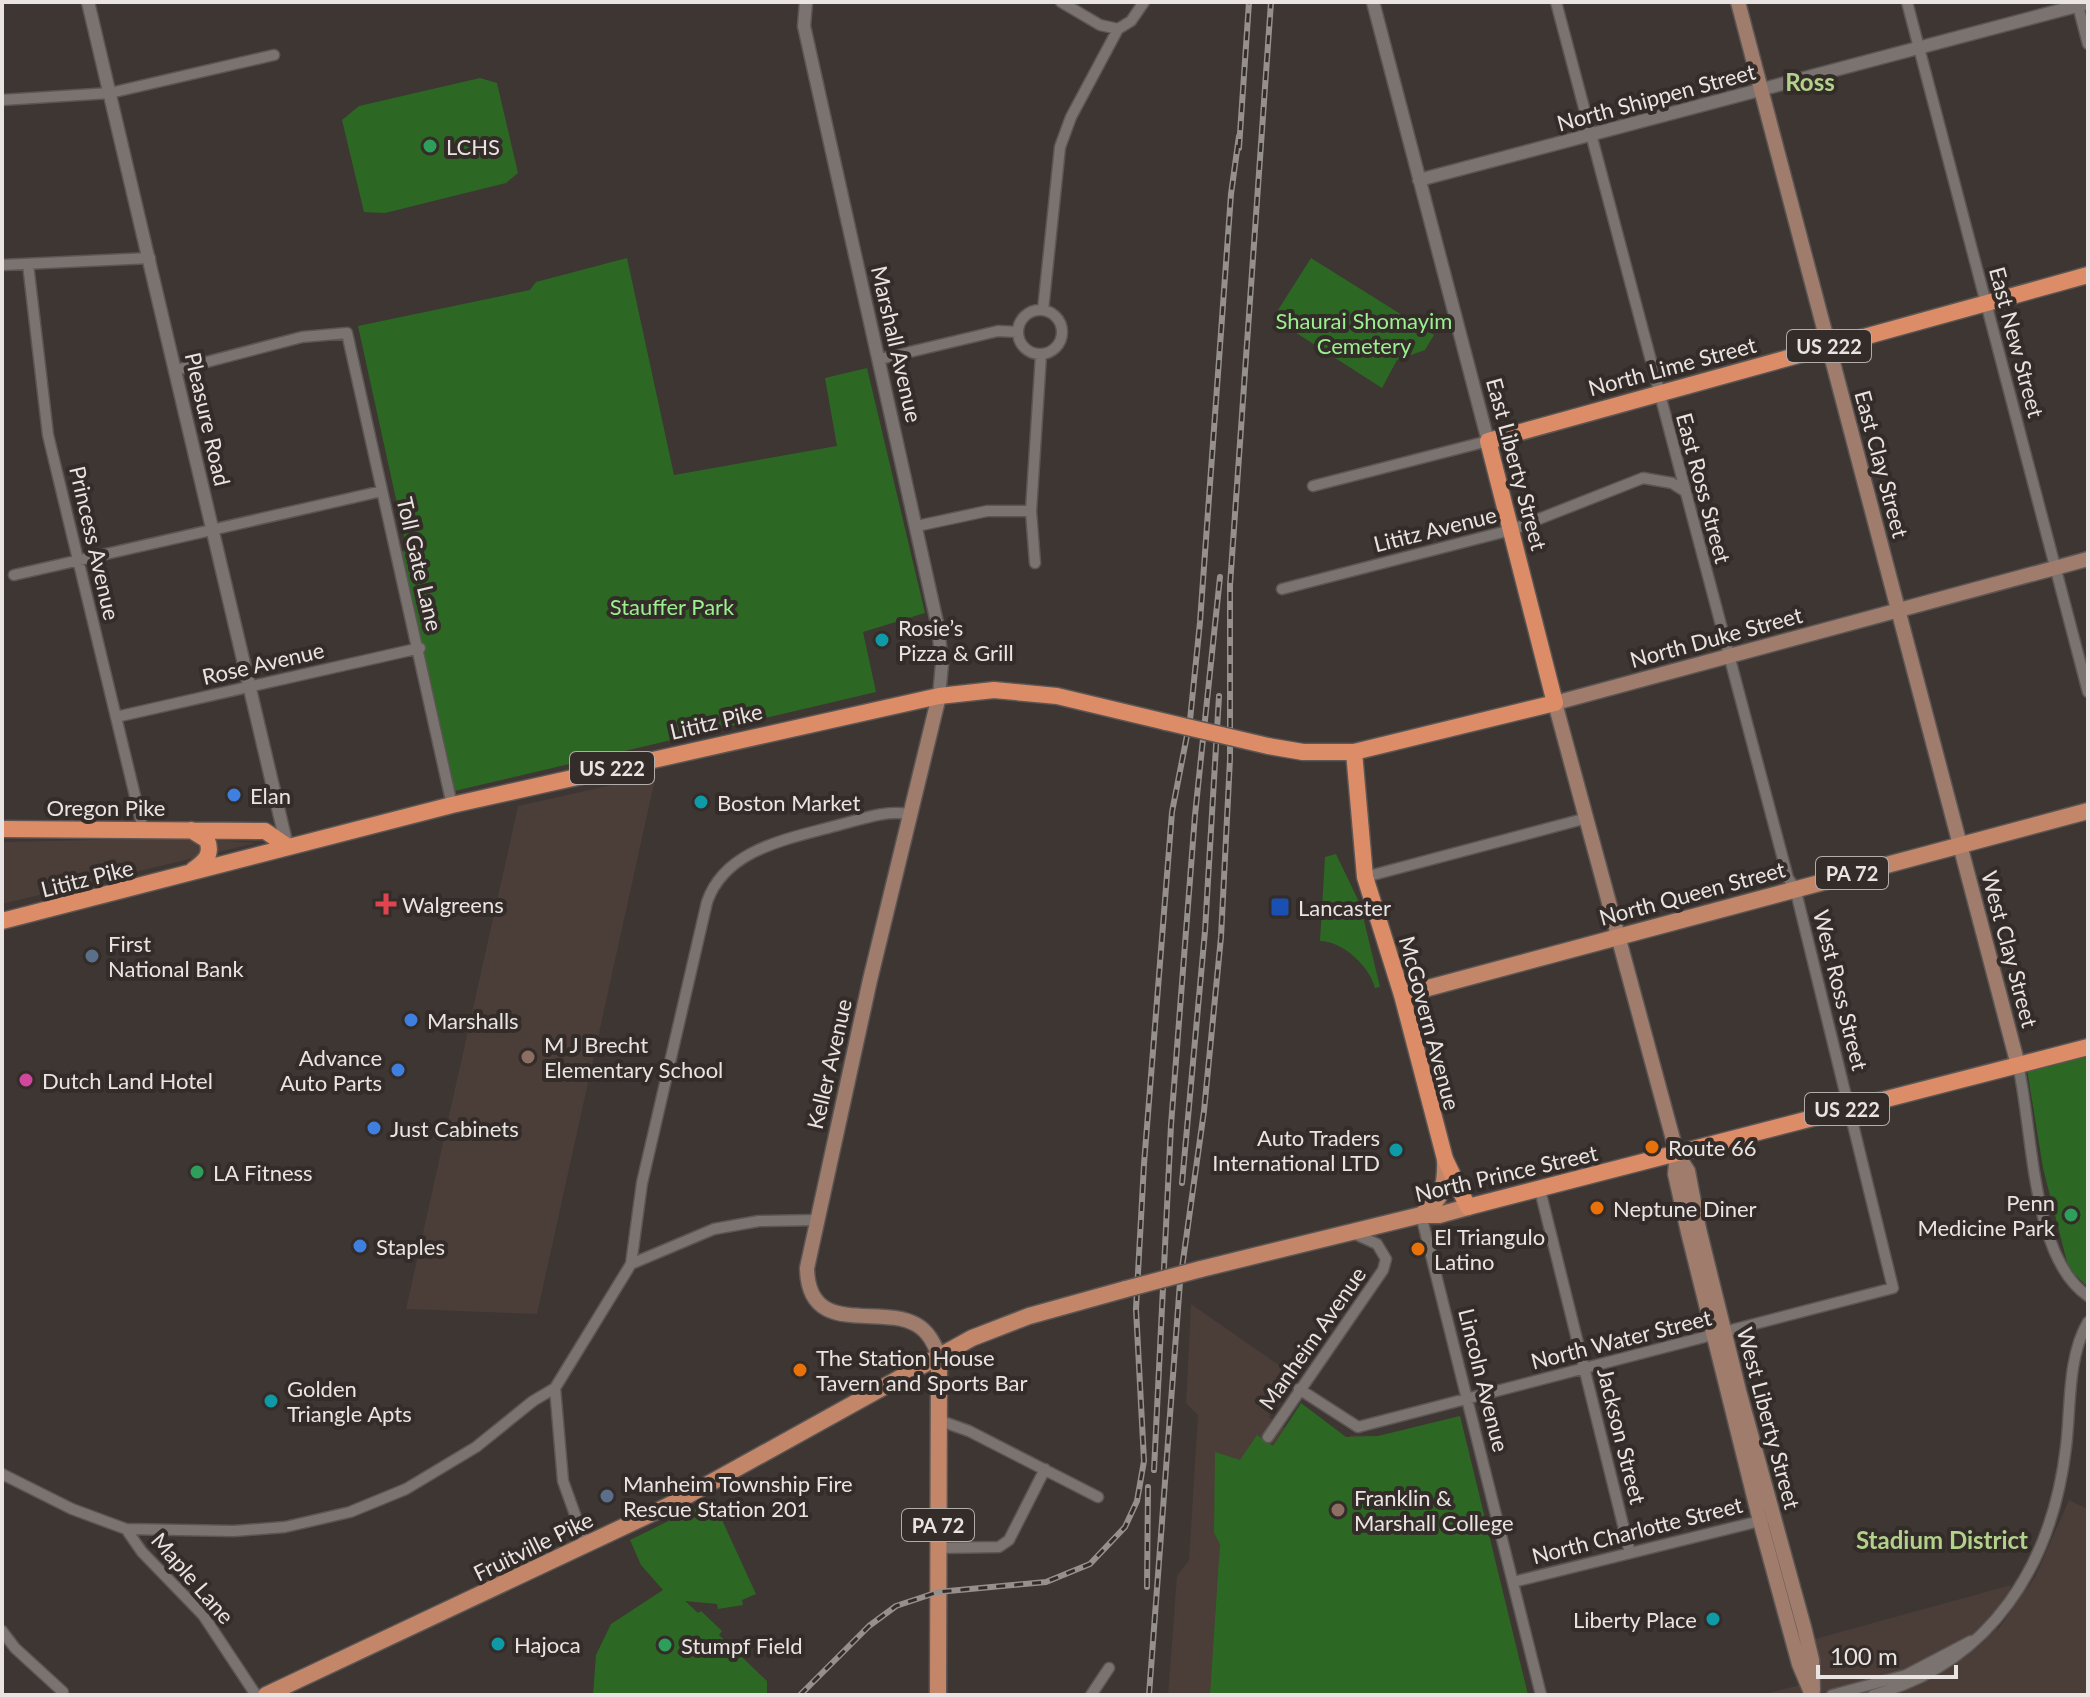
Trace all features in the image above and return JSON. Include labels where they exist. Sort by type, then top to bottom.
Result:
[{"type":"highway","name":"North Lime Street","points":[[1488,441],[2088,275]]},
{"type":"highway","name":"East Liberty Street","points":[[1488,441],[1555,703]]},
{"type":"highway","name":"Lititz Pike","points":[[2,921],[452,805],[939,696],[994,690],[1057,696],[1268,746],[1303,752],[1354,752]]},
{"type":"highway","name":"North Duke Street","points":[[1354,752],[1555,703]]},
{"type":"highway","name":"McGovern Avenue","points":[[1354,752],[1365,877],[1402,995],[1445,1159],[1468,1207]]},
{"type":"highway","name":"Oregon Pike","points":[[2,829],[265,831],[287,846]]},
{"type":"highway","points":[[190,830],[207,840],[210,850],[203,863],[191,872]]},
{"type":"highway","name":"North Prince Street","points":[[1468,1207],[2088,1047]]},
{"type":"main road","name":"East Clay Street","points":[[1738,2],[1959,844]]},
{"type":"main road","name":"North Duke Street","points":[[1555,703],[2088,559]]},
{"type":"main road","name":"Keller Avenue","points":[[939,696],[908,814],[807,1275],[817,1301],[842,1314],[912,1322],[929,1335],[939,1355]]},
{"type":"main road","name":"East Liberty Street","points":[[1555,703],[1617,936]]},
{"type":"main road","name":"North Queen Street","points":[[1402,995],[2088,811]]},
{"type":"main road","name":"West Clay Street","points":[[1959,844],[2018,1065]]},
{"type":"main road","name":"West Liberty Street","points":[[1617,936],[1677,1154],[1675,1174],[1766,1519],[1799,1664],[1813,1695]]},
{"type":"main road","points":[[1421,1215],[1441,1196],[1446,1185],[1445,1159]]},
{"type":"main road","name":"North Prince Street","points":[[939,1355],[995,1328],[1126,1289],[1421,1215],[1439,1215],[1468,1207]]},
{"type":"main road","name":"PA 72","points":[[938,1695],[939,1355]]},
{"type":"main road","name":"Fruitville Pike","points":[[266,1695],[682,1499],[939,1355]]},
{"type":"street","name":"Pleasure Road","points":[[88,2],[287,846]]},
{"type":"street","points":[[1061,2],[1100,25],[1118,29]]},
{"type":"street","points":[[1043,310],[1060,147],[1071,117],[1118,29],[1131,21],[1144,2]]},
{"type":"street","name":"East Liberty Street","points":[[1373,2],[1488,441]]},
{"type":"street","name":"East Ross Street","points":[[1556,2],[1683,490],[1788,878],[1795,888]]},
{"type":"street","name":"East New Street","points":[[1907,2],[2088,692]]},
{"type":"street","name":"Marshall Avenue","points":[[802,4],[942,646],[939,696]]},
{"type":"street","points":[[2081,4],[2088,44]]},
{"type":"street","name":"North Shippen Street","points":[[1419,180],[2081,4]]},
{"type":"street","points":[[2,100],[110,93],[274,55]]},
{"type":"street","points":[[2,265],[150,258]]},
{"type":"street","name":"Princess Avenue","points":[[28,264],[48,435],[143,829]]},
{"type":"street","points":[[1043,310],[1059,320],[1063,333],[1055,349],[1041,355],[1023,347],[1018,332],[1021,321],[1029,313],[1043,310]]},
{"type":"street","points":[[880,359],[998,331],[1018,332]]},
{"type":"street","name":"Toll Gate Lane","points":[[176,370],[302,337],[347,333],[420,648],[452,805]]},
{"type":"street","points":[[1035,563],[1031,511],[1041,355]]},
{"type":"street","name":"North Lime Street","points":[[1313,486],[1488,441]]},
{"type":"street","name":"Lititz Avenue","points":[[1282,589],[1511,530],[1643,478],[1672,483],[1683,490]]},
{"type":"street","points":[[14,575],[382,491]]},
{"type":"street","points":[[917,526],[987,511],[1031,511]]},
{"type":"street","name":"Rose Avenue","points":[[116,717],[420,648]]},
{"type":"street","points":[[2,1474],[72,1509],[126,1529],[258,1530],[350,1512],[406,1489],[449,1466],[555,1388],[631,1264],[642,1183],[707,902],[714,885],[740,860],[774,843],[885,813],[908,814]]},
{"type":"street","points":[[1365,877],[1587,818]]},
{"type":"street","name":"West Ross Street","points":[[1795,888],[1893,1288]]},
{"type":"street","points":[[2018,1065],[2029,1111],[2034,1171],[2053,1251],[2070,1282],[2088,1296]]},
{"type":"street","name":"Jackson Street","points":[[1540,1190],[1630,1553]]},
{"type":"street","name":"Lincoln Avenue","points":[[1421,1215],[1541,1695]]},
{"type":"street","points":[[631,1264],[714,1229],[759,1221],[817,1220]]},
{"type":"street","name":"Manheim Avenue","points":[[1268,1437],[1386,1264],[1385,1254],[1377,1244],[1351,1232]]},
{"type":"street","name":"North Water Street","points":[[1299,1389],[1358,1427],[1893,1288]]},
{"type":"street","points":[[1832,1695],[1906,1675],[1971,1641],[1991,1623],[2022,1584],[2054,1512],[2062,1478],[2077,1348],[2088,1322]]},
{"type":"street","points":[[555,1388],[563,1481],[586,1545]]},
{"type":"street","points":[[938,1420],[969,1431],[1098,1497]]},
{"type":"street","points":[[938,1548],[999,1547],[1009,1540],[1045,1469]]},
{"type":"street","name":"North Charlotte Street","points":[[1513,1582],[1766,1519]]},
{"type":"street","name":"Maple Lane","points":[[126,1529],[142,1552],[203,1615],[256,1695]]},
{"type":"street","points":[[2,1631],[15,1648],[63,1692]]},
{"type":"street","points":[[1873,1695],[1930,1675],[1964,1653],[1971,1641]]},
{"type":"street","points":[[1091,1695],[1109,1668]]},
{"type":"shaded area","name":"M J Brecht Elementary School","points":[[656,775],[537,1314],[406,1309],[518,806]]},
{"type":"shaded area","points":[[183,838],[256,843],[2,904],[2,842]]},
{"type":"shaded area","name":"Franklin & Marshall College","points":[[1191,1304],[1296,1377],[1269,1417],[1331,1459],[1351,1435],[1378,1436],[1460,1416],[1528,1695],[1168,1695],[1177,1576],[1189,1560],[1198,1415],[1186,1403]]},
{"type":"shaded area","points":[[2069,1500],[2088,1509],[2088,1695],[1760,1695],[1820,1680],[1811,1640],[2011,1585],[1996,1632],[2035,1577]]},
{"type":"green space","name":"LCHS","points":[[480,78],[497,83],[518,173],[506,183],[385,213],[364,212],[342,120],[359,106]]},
{"type":"green space","name":"Stauffer Park","points":[[627,258],[674,475],[837,446],[825,378],[867,368],[925,613],[863,632],[876,692],[450,792],[397,554],[407,549],[358,326],[530,290],[536,282]]},
{"type":"green space","name":"Shaurai Shomayim Cemetery","points":[[1311,258],[1434,335],[1425,350],[1397,360],[1382,388],[1273,318]]},
{"type":"green space","points":[[1336,854],[1360,904],[1380,987],[1375,988],[1368,972],[1346,950],[1320,941],[1325,857]]},
{"type":"green space","name":"Penn Medicine Park","points":[[2088,1053],[2088,1287],[2067,1262],[2043,1168],[2027,1069]]},
{"type":"green space","name":"Franklin & Marshall College","points":[[1301,1403],[1346,1437],[1378,1436],[1460,1416],[1528,1695],[1210,1695],[1220,1544],[1214,1533],[1215,1452],[1240,1460],[1257,1435],[1273,1446]]},
{"type":"green space","name":"Stumpf Field","points":[[701,1505],[703,1510],[722,1509],[722,1520],[756,1594],[742,1600],[743,1605],[718,1609],[717,1604],[685,1601],[722,1631],[719,1635],[767,1681],[767,1694],[593,1695],[596,1655],[611,1624],[663,1590],[641,1565],[630,1540]]},
{"type":"railway","points":[[1239,148],[1249,2]]},
{"type":"railway","points":[[1149,1695],[1180,1282],[1204,1111],[1221,937],[1230,759],[1230,585],[1271,2]]},
{"type":"railway","points":[[800,1695],[869,1626],[896,1606],[938,1592],[1046,1582],[1090,1564],[1125,1527],[1137,1501],[1144,1461],[1136,1309],[1144,1164],[1172,812],[1190,720],[1200,622],[1231,194],[1239,136]]},
{"type":"railway","points":[[1154,1470],[1171,1125],[1195,815],[1220,577]]},
{"type":"railway","points":[[1182,1183],[1205,931],[1219,696]]},
{"type":"railway","points":[[1147,1587],[1148,1487]]},
{"type":"place","name":"LCHS","points":[[430,146]]},
{"type":"place","name":"Rosie’s Pizza & Grill","points":[[882,640]]},
{"type":"place","name":"Elan","points":[[234,795]]},
{"type":"place","name":"Boston Market","points":[[701,802]]},
{"type":"place","name":"Walgreens","points":[[386,904]]},
{"type":"place","name":"Lancaster","points":[[1280,907]]},
{"type":"place","name":"First National Bank","points":[[92,956]]},
{"type":"place","name":"Marshalls","points":[[411,1020]]},
{"type":"place","name":"M J Brecht Elementary School","points":[[528,1057]]},
{"type":"place","name":"Advance Auto Parts","points":[[398,1070]]},
{"type":"place","name":"Dutch Land Hotel","points":[[26,1080]]},
{"type":"place","name":"Just Cabinets","points":[[374,1128]]},
{"type":"place","name":"Route 66","points":[[1652,1147]]},
{"type":"place","name":"Auto Traders International LTD","points":[[1396,1150]]},
{"type":"place","name":"LA Fitness","points":[[197,1172]]},
{"type":"place","name":"Neptune Diner","points":[[1597,1208]]},
{"type":"place","name":"Penn Medicine Park","points":[[2071,1215]]},
{"type":"place","name":"Staples","points":[[360,1246]]},
{"type":"place","name":"El Triangulo Latino","points":[[1418,1249]]},
{"type":"place","name":"The Station House Tavern and Sports Bar","points":[[800,1370]]},
{"type":"place","name":"Golden Triangle Apts","points":[[271,1401]]},
{"type":"place","name":"Manheim Township Fire Rescue Station 201","points":[[607,1496]]},
{"type":"place","name":"Franklin & Marshall College","points":[[1338,1510]]},
{"type":"place","name":"Liberty Place","points":[[1713,1619]]},
{"type":"place","name":"Hajoca","points":[[498,1644]]},
{"type":"place","name":"Stumpf Field","points":[[665,1645]]},
{"type":"district","name":"Ross","points":[[1810,81]]},
{"type":"district","name":"Stadium District","points":[[1942,1539]]}]
